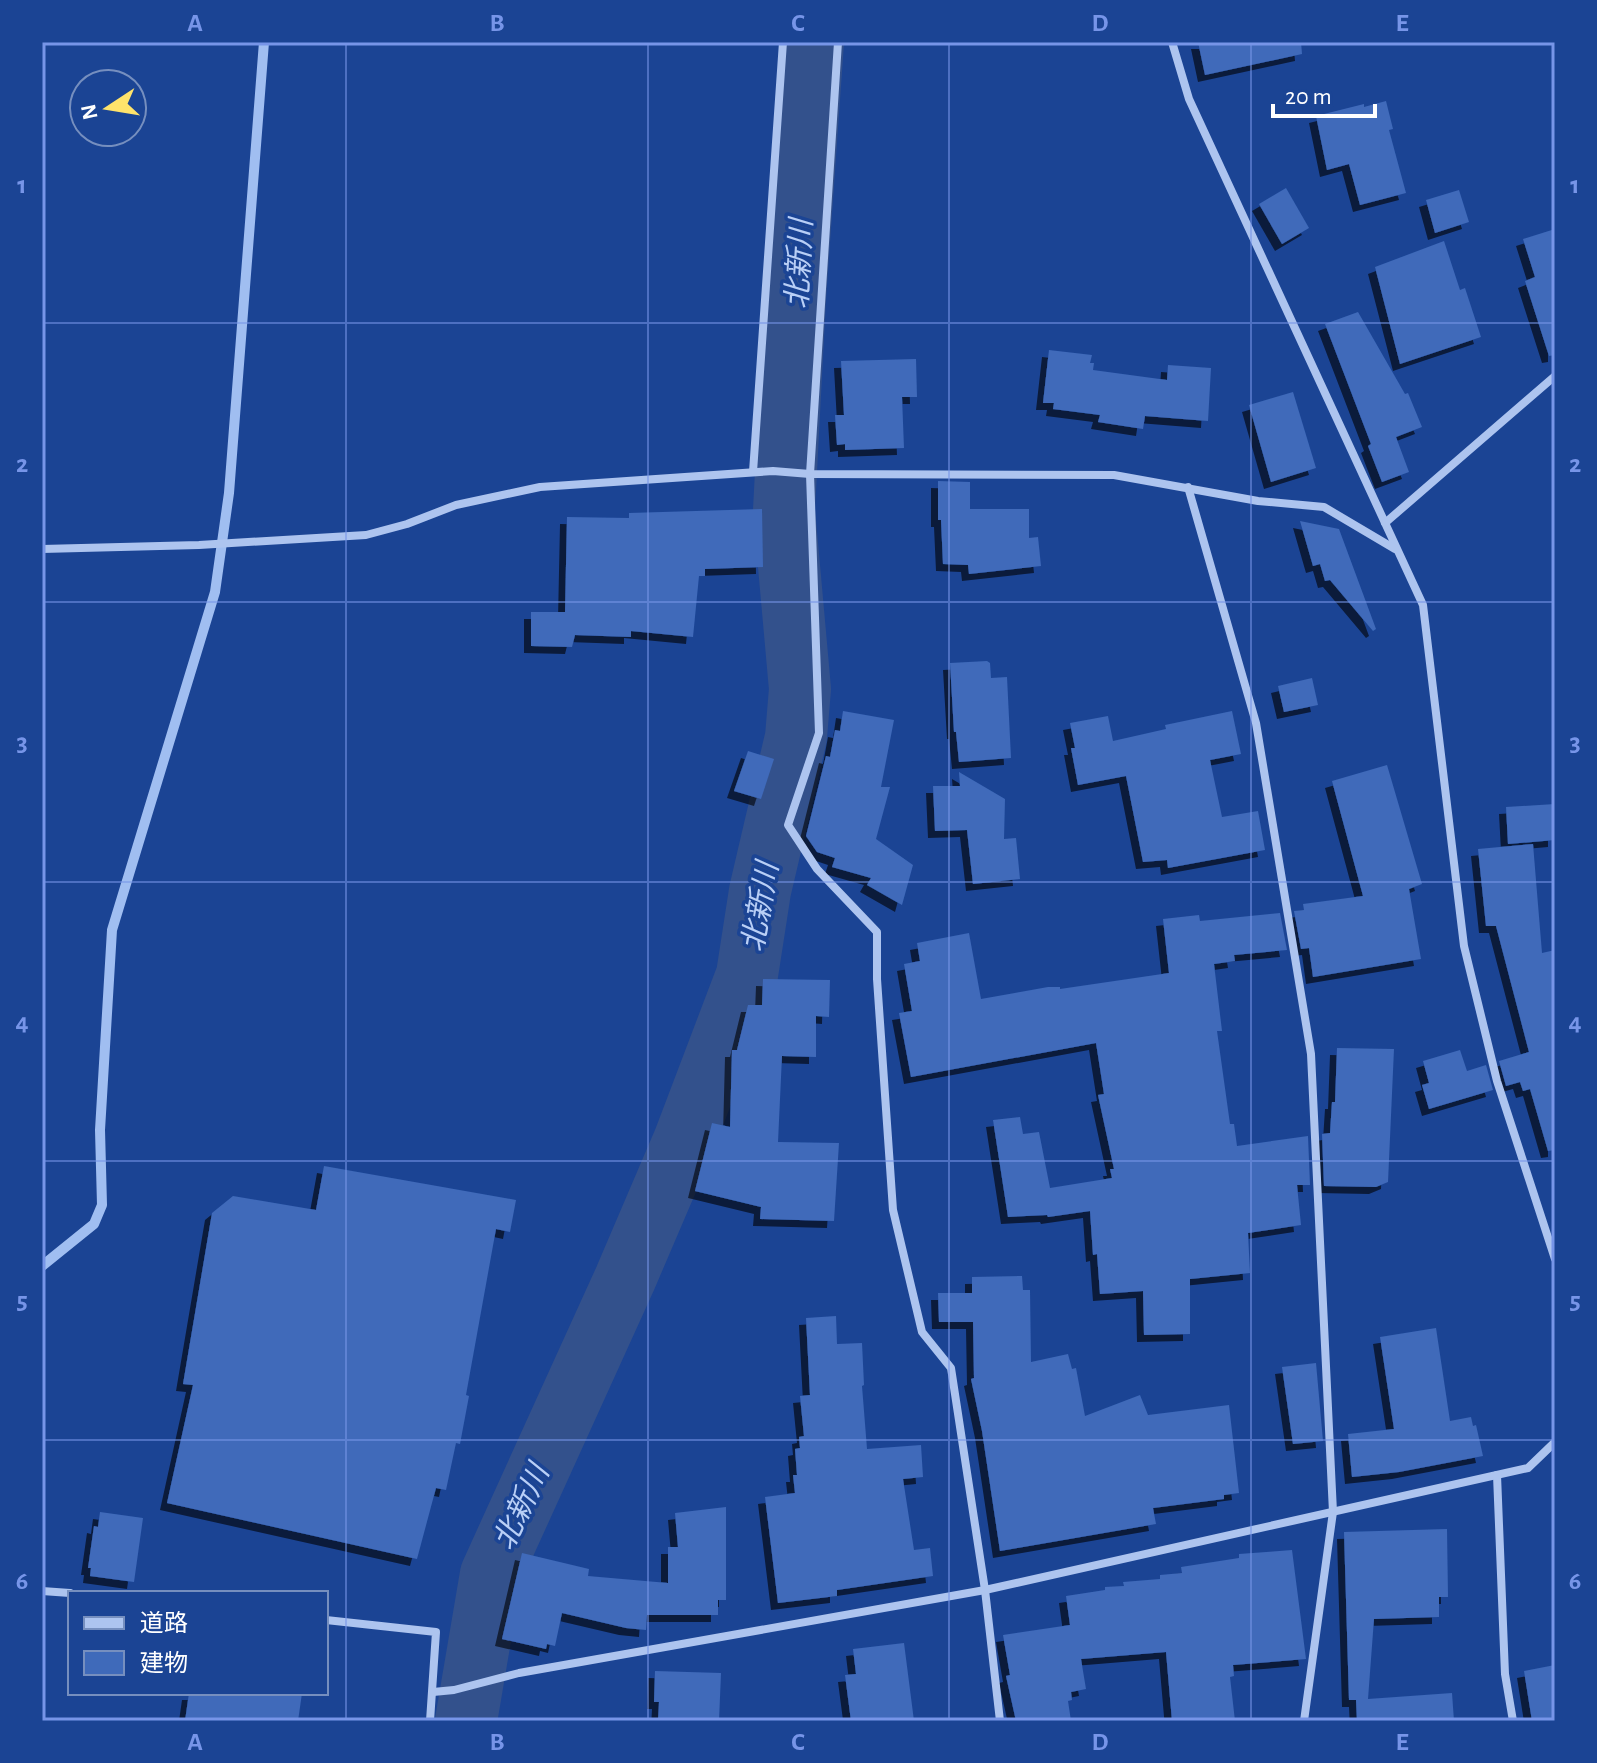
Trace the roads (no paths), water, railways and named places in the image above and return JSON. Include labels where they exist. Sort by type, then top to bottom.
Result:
[{"type":"street","points":[[753,472],[783,42]]},
{"type":"street","points":[[838,42],[810,474],[819,733],[788,825],[817,869],[877,932],[877,979],[893,1210],[922,1332],[951,1368],[985,1590],[1000,1721]]},
{"type":"street","points":[[1172,42],[1189,99],[1423,605],[1464,946],[1497,1081],[1555,1259]]},
{"type":"street","points":[[1385,523],[1555,376]]},
{"type":"street","points":[[42,549],[199,545],[366,535],[407,524],[456,505],[540,487],[773,471],[810,474],[1114,475],[1258,501],[1324,507],[1395,549]]},
{"type":"street","points":[[1188,487],[1256,723],[1311,1054],[1333,1512],[1304,1721]]},
{"type":"street","points":[[433,1692],[454,1690],[519,1673],[985,1590],[1528,1468],[1555,1442]]},
{"type":"street","points":[[1497,1475],[1505,1674],[1513,1721]]},
{"type":"street","points":[[42,1591],[68,1593]]},
{"type":"street","points":[[328,1620],[436,1632],[430,1721]]},
{"type":"waterway","points":[[42,1266],[94,1224],[102,1205],[100,1130],[112,930],[215,592],[229,493],[264,42]]},
{"type":"waterway","name":"北新川","points":[[466,1721],[491,1574],[684,1141],[747,975],[760,891],[796,737],[800,689],[784,510],[813,42]]}]
